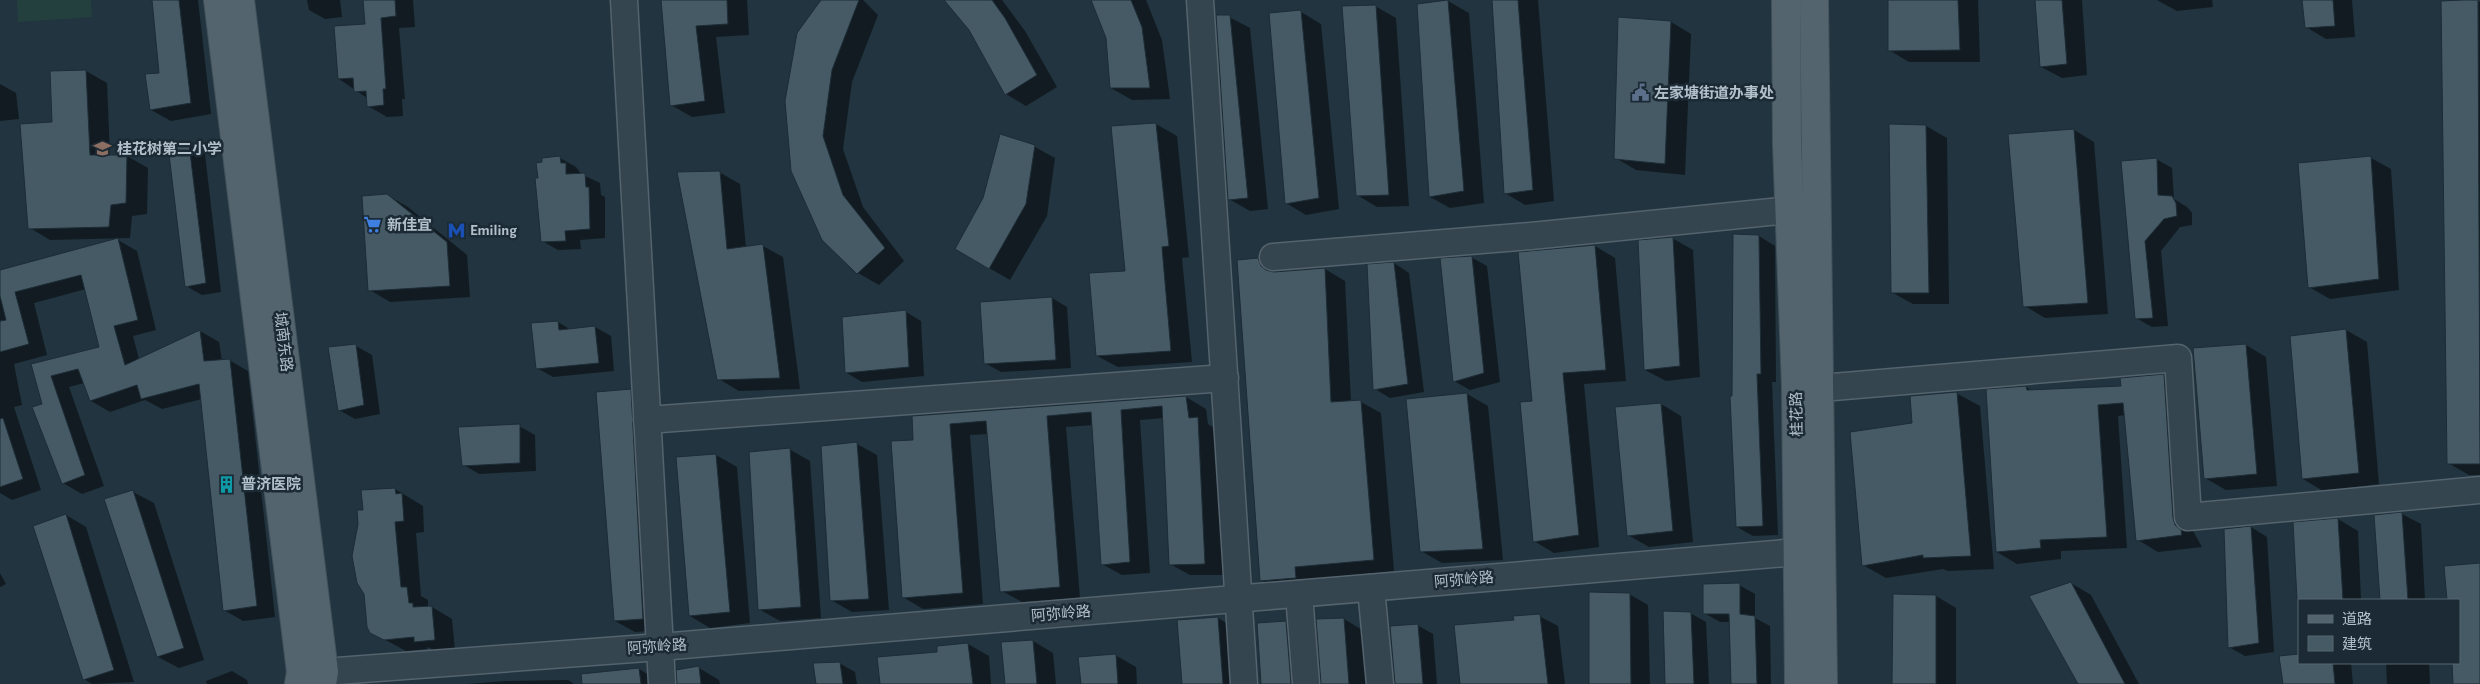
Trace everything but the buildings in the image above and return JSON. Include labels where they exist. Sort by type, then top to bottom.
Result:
[{"type":"main road","name":"城南东路","points":[[218,0],[299,662],[298,684]]},
{"type":"main road","name":"城南东路","points":[[240,0],[323,678]]},
{"type":"main road","points":[[1775,0],[1777,154],[1803,208]]},
{"type":"main road","name":"桂花路","points":[[1786,0],[1787,144],[1803,208],[1809,388],[1823,684]]},
{"type":"main road","points":[[1803,208],[1816,137],[1814,0]]},
{"type":"main road","points":[[1803,208],[1828,153],[1827,0]]},
{"type":"main road","name":"桂花路","points":[[1799,684],[1798,552],[1809,388]]},
{"type":"street","points":[[624,0],[662,684]]},
{"type":"street","points":[[1200,0],[1244,684]]},
{"type":"street","points":[[1273,257],[1530,236],[1803,208]]},
{"type":"street","points":[[1809,388],[2178,358],[2188,517],[2480,490]]},
{"type":"street","points":[[647,420],[1225,378]]},
{"type":"street","name":"阿弥岭路","points":[[323,678],[660,647],[1798,552]]},
{"type":"street","points":[[1371,588],[1380,684]]},
{"type":"street","points":[[1299,594],[1306,684]]},
{"type":"green space","points":[[17,0],[91,0],[92,17],[18,22]]},
{"type":"place","name":"左家塘街道办事处","points":[[1640,93]]},
{"type":"place","name":"桂花树第二小学","points":[[103,149]]},
{"type":"place","name":"新佳宜","points":[[373,225]]},
{"type":"place","name":"Emiling","points":[[456,230]]},
{"type":"place","name":"普济医院","points":[[227,484]]}]
